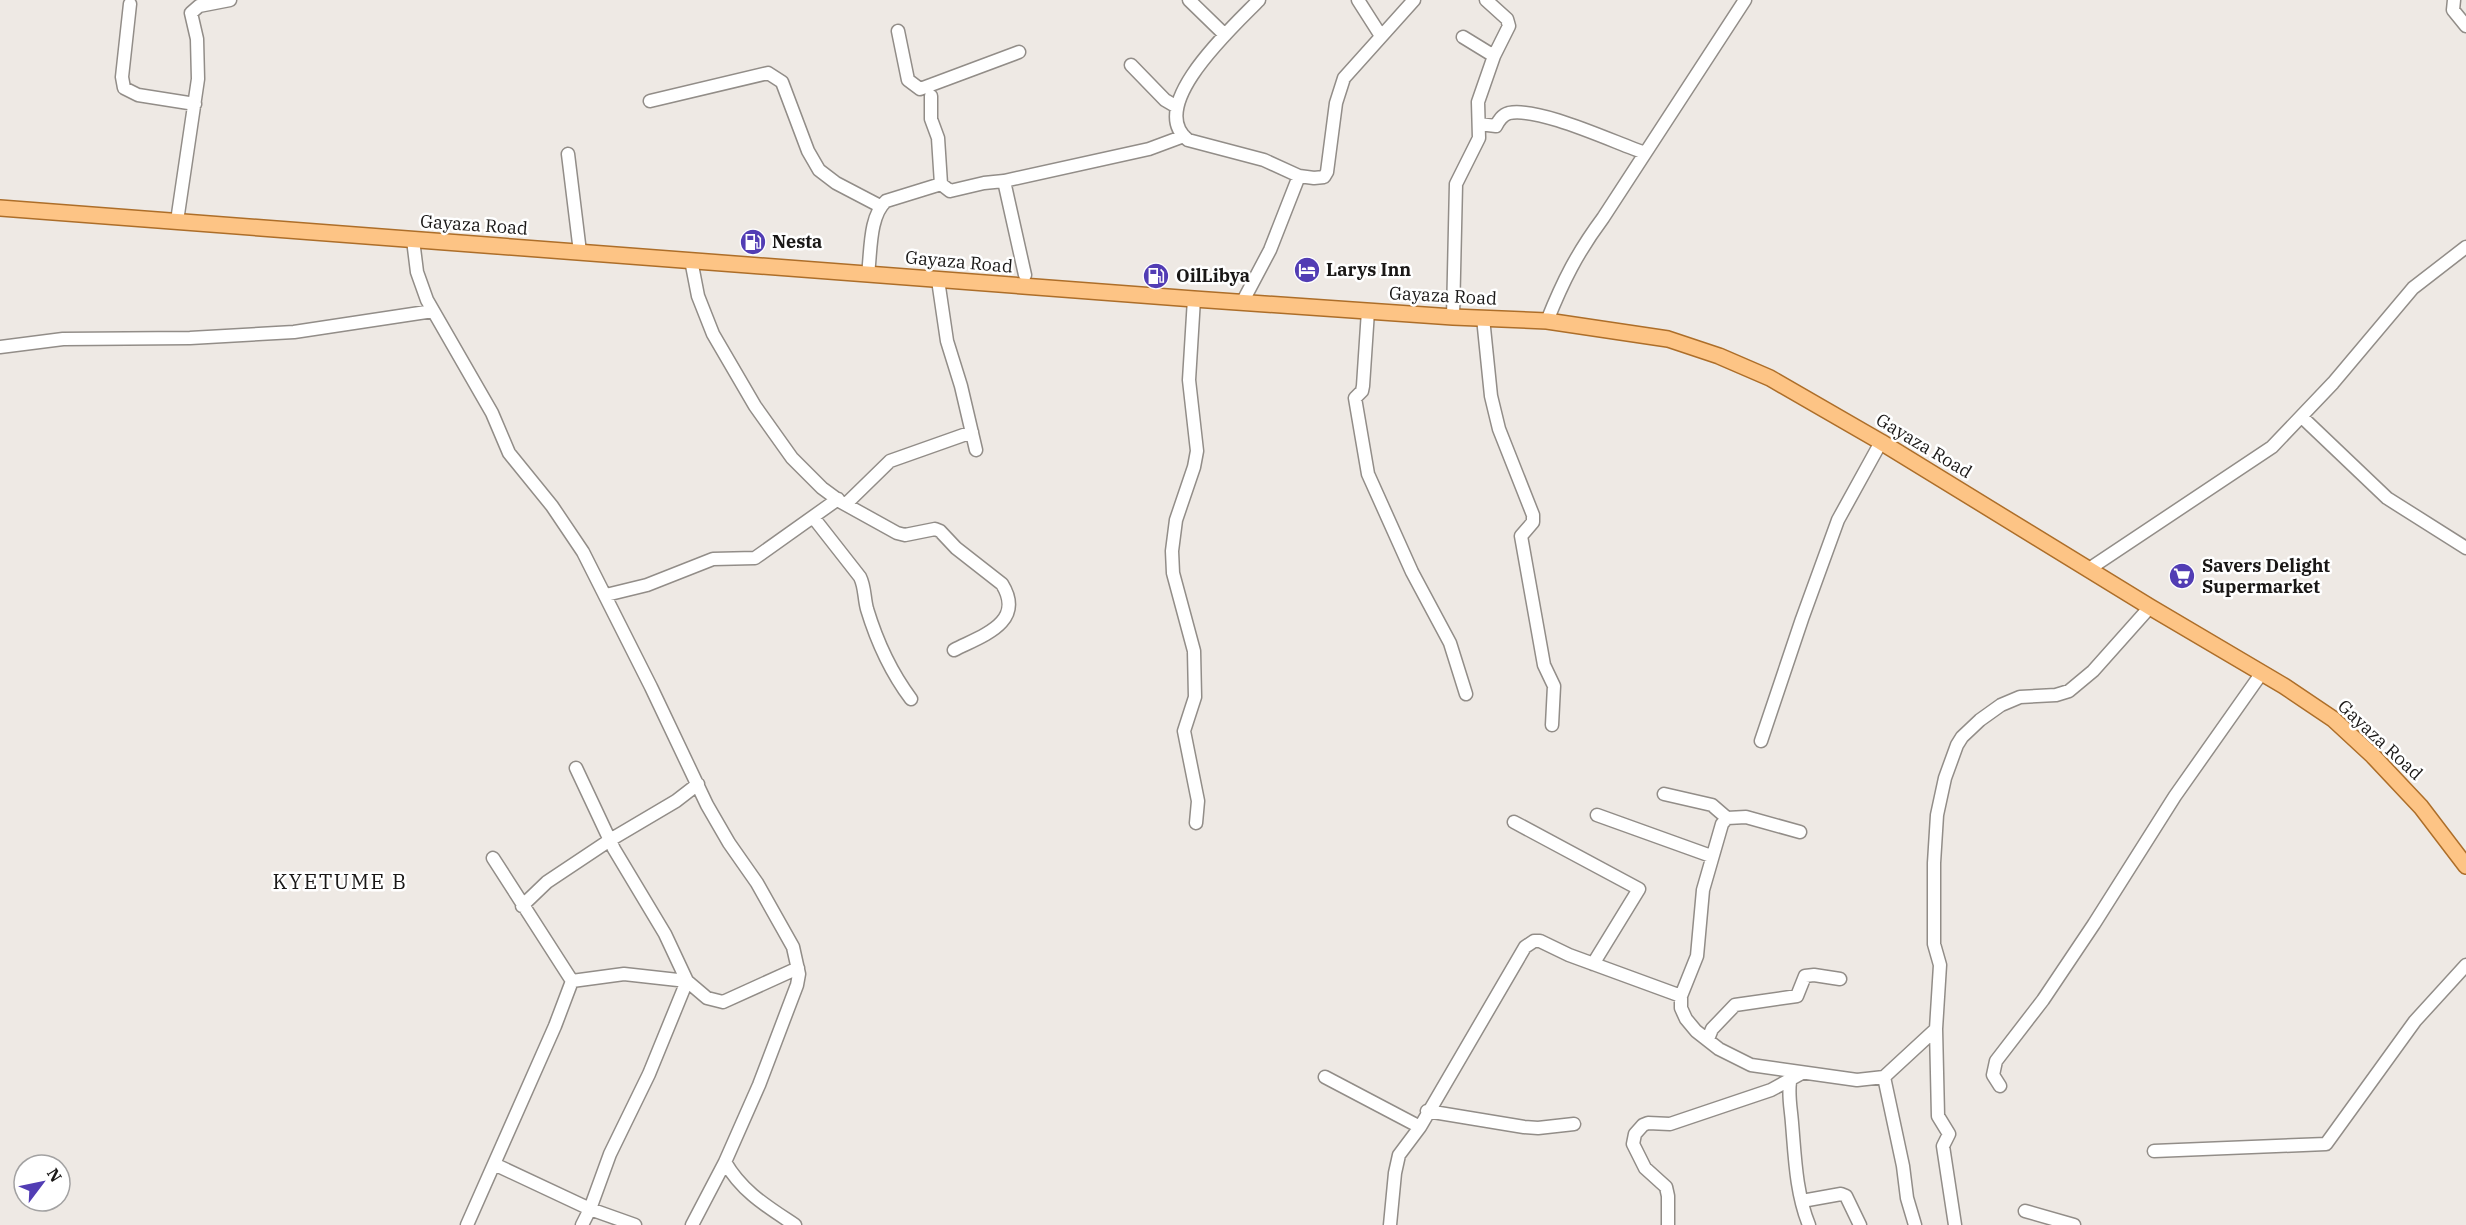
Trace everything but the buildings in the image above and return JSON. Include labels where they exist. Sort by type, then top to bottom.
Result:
[{"type":"main road","name":"Gayaza Road","points":[[0,208],[1194,299],[1453,317],[1547,321],[1668,339],[1719,356],[1770,378],[1881,442],[2150,607],[2284,686],[2333,719],[2373,756],[2421,807],[2466,866]]},
{"type":"street","points":[[177,222],[198,79],[197,39],[191,13],[199,6],[230,0]]},
{"type":"street","points":[[1189,0],[1225,35]]},
{"type":"street","points":[[1259,0],[1225,35],[1188,80],[1181,91],[1177,107],[1178,125],[1184,136],[1197,143],[1264,160],[1299,176],[1314,178],[1325,175],[1336,103],[1344,78],[1414,0]]},
{"type":"street","points":[[1358,0],[1382,36]]},
{"type":"street","points":[[1453,317],[1456,183],[1479,138],[1479,102],[1494,56],[1509,26],[1507,19],[1486,0]]},
{"type":"street","points":[[1547,321],[1564,277],[1578,253],[1745,0]]},
{"type":"street","points":[[2454,0],[2453,10],[2466,26]]},
{"type":"street","points":[[129,4],[122,77],[124,88],[138,95],[195,104]]},
{"type":"street","points":[[898,31],[908,80],[921,89],[1019,52]]},
{"type":"street","points":[[1463,38],[1494,56]]},
{"type":"street","points":[[1131,65],[1165,100],[1177,107]]},
{"type":"street","points":[[650,101],[768,73],[782,82],[808,151],[819,170],[836,183],[880,206]]},
{"type":"street","points":[[931,96],[931,119],[938,138],[941,184],[950,191],[1149,149],[1184,136]]},
{"type":"street","points":[[1479,124],[1496,126],[1501,117],[1511,113],[1552,118],[1645,153]]},
{"type":"street","points":[[568,153],[580,252]]},
{"type":"street","points":[[1243,301],[1270,250],[1299,176]]},
{"type":"street","points":[[1004,181],[1025,275]]},
{"type":"street","points":[[868,274],[875,220],[880,206],[893,198],[941,184]]},
{"type":"street","points":[[413,240],[420,286],[492,413],[509,453],[569,531],[606,596],[729,843],[757,883],[794,948],[798,968],[797,985],[759,1085],[725,1162],[692,1225]]},
{"type":"street","points":[[2089,569],[2272,447],[2303,418],[2413,288],[2466,248]]},
{"type":"street","points":[[691,260],[703,311],[713,334],[755,406],[792,458],[822,488],[897,533],[905,535],[935,529],[940,531],[956,548],[1002,584],[1007,591],[1006,620],[995,629],[954,650]]},
{"type":"street","points":[[938,280],[947,341],[961,386],[976,450]]},
{"type":"street","points":[[1194,299],[1189,381],[1197,451],[1176,520],[1172,551],[1173,573],[1194,651],[1195,697],[1185,731],[1198,801],[1196,823]]},
{"type":"street","points":[[0,347],[63,339],[190,338],[294,332],[433,311]]},
{"type":"street","points":[[1368,311],[1363,386],[1362,391],[1355,398],[1368,474],[1412,572],[1450,643],[1466,694]]},
{"type":"street","points":[[1483,318],[1494,407],[1500,429],[1533,515],[1533,522],[1521,536],[1544,665],[1554,686],[1552,725]]},
{"type":"street","points":[[2303,418],[2387,498],[2466,548]]},
{"type":"street","points":[[606,596],[647,585],[713,559],[755,558],[813,517],[842,501],[890,461],[972,432]]},
{"type":"street","points":[[1761,741],[1838,520],[1881,442]]},
{"type":"street","points":[[813,517],[864,584],[867,608],[884,658],[911,699]]},
{"type":"street","points":[[1955,1225],[1943,1146],[1949,1134],[1938,1116],[1935,1029],[1940,972],[1934,944],[1934,863],[1937,815],[1945,778],[1962,736],[1980,720],[2001,705],[2020,697],[2056,695],[2069,691],[2093,671],[2150,607]]},
{"type":"street","points":[[2000,1086],[1993,1075],[1996,1061],[2043,1000],[2175,796],[2261,674]]},
{"type":"street","points":[[576,768],[610,840],[665,934],[687,981],[707,998],[723,1002],[798,968]]},
{"type":"street","points":[[522,906],[547,882],[610,840],[676,801],[698,784]]},
{"type":"street","points":[[1664,794],[1712,805],[1727,818],[1746,817],[1800,832]]},
{"type":"street","points":[[1597,814],[1711,856]]},
{"type":"street","points":[[1727,818],[1722,824],[1702,890],[1697,956],[1681,996],[1681,1008],[1686,1019],[1719,1049],[1751,1065],[1857,1080],[1884,1077],[1935,1029]]},
{"type":"street","points":[[1514,822],[1639,889],[1593,964]]},
{"type":"street","points":[[493,858],[572,981]]},
{"type":"street","points":[[1390,1225],[1399,1155],[1420,1127],[1427,1111],[1525,947],[1534,941],[1540,941],[1593,964],[1681,996]]},
{"type":"street","points":[[2154,1151],[2326,1144],[2415,1021],[2466,965]]},
{"type":"street","points":[[572,981],[624,974],[687,981]]},
{"type":"street","points":[[1708,1039],[1718,1022],[1735,1005],[1797,996],[1805,976],[1840,979]]},
{"type":"street","points":[[467,1225],[555,1026],[572,981]]},
{"type":"street","points":[[582,1225],[610,1154],[650,1074],[687,981]]},
{"type":"street","points":[[1668,1225],[1666,1187],[1645,1168],[1633,1144],[1639,1128],[1648,1123],[1671,1124],[1772,1090],[1790,1082],[1802,1073]]},
{"type":"street","points":[[1325,1077],[1420,1127]]},
{"type":"street","points":[[1884,1077],[1903,1167],[1907,1198],[1915,1225]]},
{"type":"street","points":[[1790,1082],[1788,1095],[1794,1156],[1809,1225]]},
{"type":"street","points":[[1427,1111],[1524,1127],[1538,1128],[1574,1124]]},
{"type":"street","points":[[725,1162],[747,1191],[795,1225]]},
{"type":"street","points":[[494,1164],[590,1209],[635,1225]]},
{"type":"street","points":[[1802,1201],[1841,1194],[1846,1196],[1860,1225]]},
{"type":"street","points":[[2025,1211],[2074,1225]]},
{"type":"place","name":"Nesta","points":[[753,242]]},
{"type":"place","name":"Larys Inn","points":[[1307,270]]},
{"type":"place","name":"OilLibya","points":[[1156,276]]},
{"type":"place","name":"Savers Delight Supermarket","points":[[2182,576]]},
{"type":"district","name":"KYETUME B","points":[[340,882]]}]
